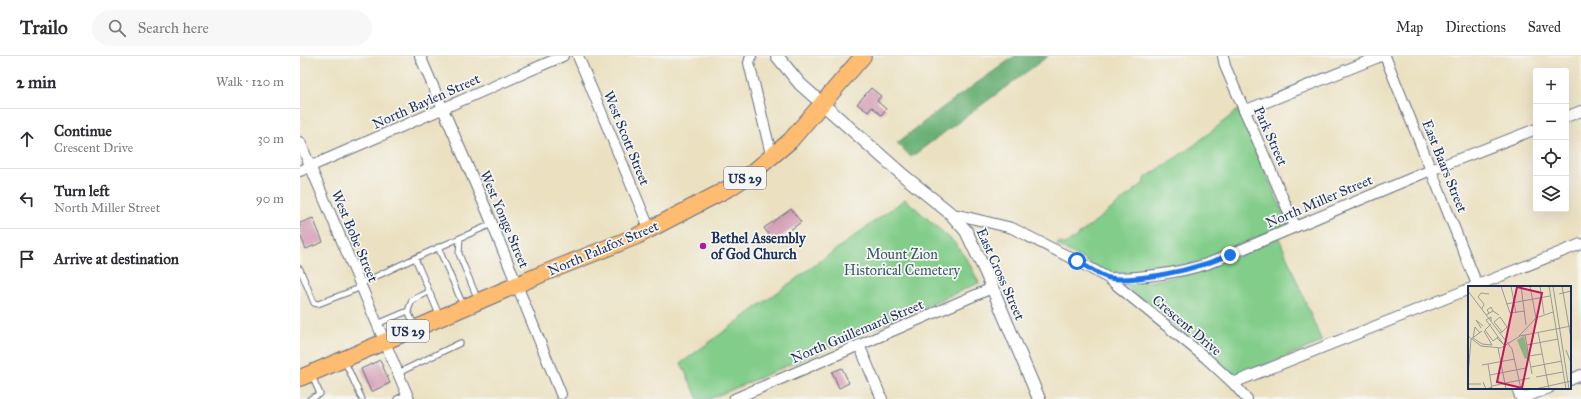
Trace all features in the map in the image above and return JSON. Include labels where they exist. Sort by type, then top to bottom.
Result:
[{"type":"main road","name":"North Palafox Street","points":[[305,376],[479,301],[637,236],[731,188],[772,158],[790,141],[863,56]]},
{"type":"street","name":"West Yonge Street","points":[[420,56],[492,224],[561,394]]},
{"type":"street","name":"North Baylen Street","points":[[300,170],[563,56]]},
{"type":"street","name":"West Scott Street","points":[[578,56],[650,230]]},
{"type":"street","points":[[751,56],[749,63],[772,158]]},
{"type":"street","name":"East Cross Street","points":[[777,56],[800,84],[908,180],[950,213],[966,231],[1039,399]]},
{"type":"street","name":"Park Street","points":[[1223,56],[1225,66],[1244,111],[1295,226]]},
{"type":"street","points":[[1244,111],[1381,56]]},
{"type":"street","name":"East Baars Street","points":[[1385,56],[1431,170],[1474,286]]},
{"type":"street","points":[[1569,116],[1581,111]]},
{"type":"street","name":"North Miller Street","points":[[1108,278],[1156,276],[1183,271],[1207,264],[1431,170],[1533,130]]},
{"type":"street","name":"West Bobe Street","points":[[300,142],[408,397]]},
{"type":"street","name":"Crescent Drive","points":[[950,213],[1012,228],[1108,278],[1206,358],[1233,383],[1247,399]]},
{"type":"street","points":[[1476,286],[1581,244]]},
{"type":"street","name":"North Guillemard Street","points":[[734,399],[992,288]]},
{"type":"street","points":[[1233,383],[1468,289]]},
{"type":"street","points":[[859,345],[882,399]]},
{"type":"street","points":[[1571,380],[1581,375]]},
{"type":"street","points":[[1517,389],[1521,399],[1546,389]]},
{"type":"lane","points":[[300,269],[314,303],[318,304],[361,286],[438,247],[492,224]]},
{"type":"lane","points":[[460,238],[458,254],[479,301]]},
{"type":"lane","points":[[438,247],[464,308]]},
{"type":"lane","points":[[415,258],[440,318]]},
{"type":"lane","points":[[415,328],[408,311],[412,300],[430,292]]},
{"type":"lane","points":[[377,324],[408,311]]},
{"type":"lane","points":[[398,373],[460,343]]},
{"type":"lane","points":[[344,359],[362,399]]},
{"type":"lane","points":[[305,376],[320,394],[310,399]]},
{"type":"lane","points":[[397,399],[408,397]]},
{"type":"green space","points":[[1015,56],[1048,56],[911,157],[897,143],[942,108]]},
{"type":"green space","points":[[1238,110],[1288,224],[1205,260],[1182,267],[1155,272],[1110,274],[1057,245],[1059,242],[1063,244],[1068,243],[1144,183],[1145,178],[1193,146]]},
{"type":"green space","name":"Mount Zion Historical Cemetery","points":[[905,199],[955,243],[969,263],[979,283],[710,399],[698,399],[681,363]]},
{"type":"green space","points":[[1279,238],[1322,342],[1235,377],[1122,283],[1143,282],[1183,275],[1241,255]]},
{"type":"building","points":[[871,88],[881,96],[877,101],[886,109],[881,115],[872,107],[868,112],[857,104]]},
{"type":"building","points":[[791,209],[801,222],[774,242],[764,228]]},
{"type":"building","points":[[313,218],[323,242],[306,249],[300,235],[300,223]]},
{"type":"building","points":[[380,360],[390,383],[371,392],[361,369]]},
{"type":"building","points":[[842,368],[849,383],[839,388],[832,372]]},
{"type":"place","name":"Bethel Assembly of God Church","points":[[703,246]]},
{"type":"route","points":[[1077,261],[1108,278],[1131,278],[1156,276],[1183,271],[1230,255]]}]
